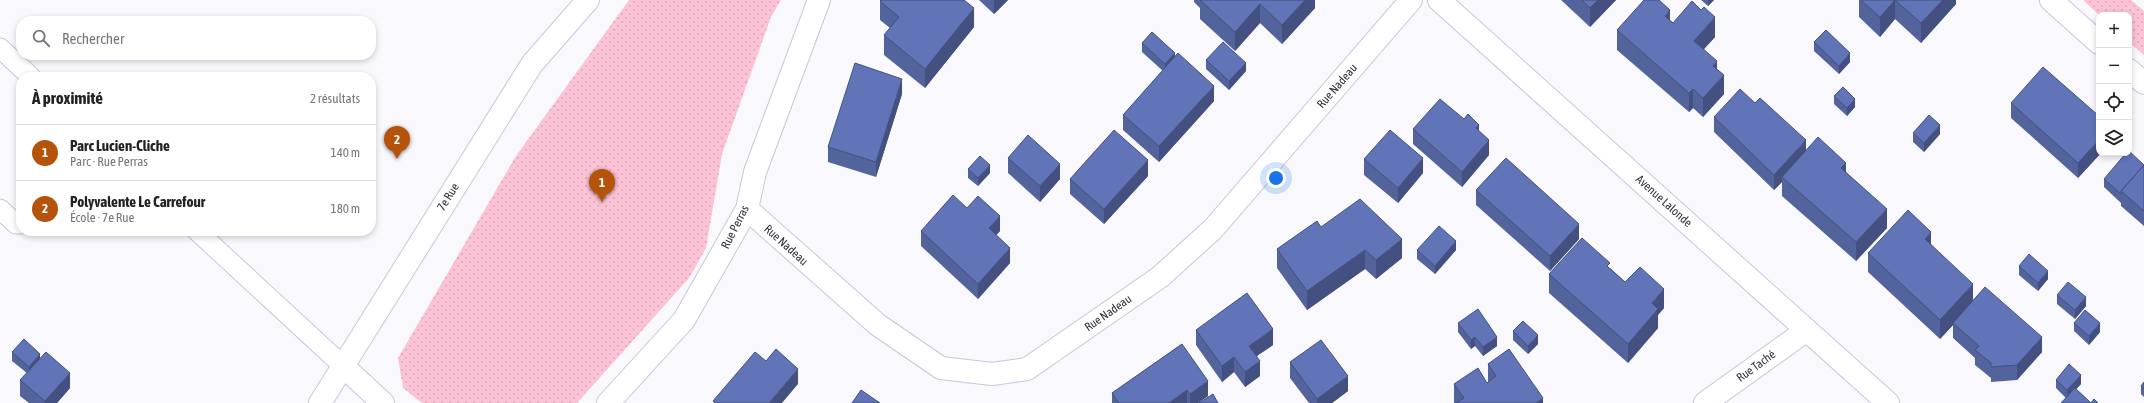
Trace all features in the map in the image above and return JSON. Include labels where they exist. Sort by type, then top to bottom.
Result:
[{"type":"street","name":"7e Rue","points":[[320,403],[532,64],[588,0]]},
{"type":"street","name":"Rue Perras","points":[[608,403],[684,320],[747,209],[755,172],[819,0]]},
{"type":"street","name":"Rue Nadeau","points":[[747,209],[878,326],[941,368],[992,374],[1027,369],[1160,277],[1213,229],[1411,0]]},
{"type":"street","name":"Avenue Lalonde","points":[[1439,0],[1888,403]]},
{"type":"street","points":[[2051,0],[2096,40]]},
{"type":"street","points":[[2132,73],[2144,83]]},
{"type":"street","name":"Rue Taché","points":[[1705,403],[1807,330]]},
{"type":"street","points":[[342,366],[383,403]]},
{"type":"lane","points":[[0,48],[26,72]]},
{"type":"lane","points":[[0,209],[16,224]]},
{"type":"lane","points":[[202,236],[342,366]]},
{"type":"shaded area","points":[[629,0],[781,0],[771,17],[722,154],[706,248],[689,278],[577,403],[422,403],[403,388],[398,358],[516,156]]},
{"type":"shaded area","points":[[2083,0],[2131,0],[2144,11],[2144,55],[2132,45],[2132,12],[2096,12]]},
{"type":"building","points":[[964,0],[974,8],[925,69],[884,35],[899,17],[880,1]]},
{"type":"building","points":[[1200,0],[1305,0],[1282,25],[1260,4],[1235,32]]},
{"type":"building","points":[[1582,0],[1598,0],[1590,8]]},
{"type":"building","points":[[1644,0],[1659,0],[1670,10],[1665,16],[1673,23],[1692,1],[1701,10],[1704,7],[1715,17],[1694,41],[1717,61],[1713,66],[1724,75],[1703,98],[1693,89],[1689,93],[1617,30]]},
{"type":"building","points":[[1861,0],[1895,0],[1880,17]]},
{"type":"building","points":[[1895,0],[1943,0],[1921,23]]},
{"type":"building","points":[[1826,30],[1850,53],[1839,66],[1814,42]]},
{"type":"building","points":[[1152,32],[1175,53],[1165,64],[1142,43]]},
{"type":"building","points":[[1223,42],[1246,63],[1229,81],[1206,60]]},
{"type":"building","points":[[1178,53],[1214,86],[1159,146],[1123,115]]},
{"type":"building","points":[[855,63],[902,79],[876,162],[828,147]]},
{"type":"building","points":[[2043,67],[2096,113],[2096,143],[2078,163],[2011,103]]},
{"type":"building","points":[[1843,87],[1855,99],[1847,108],[1834,96]]},
{"type":"building","points":[[1740,89],[1755,103],[1760,98],[1806,140],[1774,175],[1714,117]]},
{"type":"building","points":[[1440,99],[1464,119],[1468,114],[1479,125],[1476,128],[1489,140],[1462,172],[1413,129]]},
{"type":"building","points":[[1929,115],[1940,125],[1924,143],[1913,133]]},
{"type":"building","points":[[1114,130],[1148,160],[1104,209],[1070,179]]},
{"type":"building","points":[[1390,130],[1423,158],[1398,188],[1364,159]]},
{"type":"building","points":[[1028,135],[1060,164],[1040,186],[1008,158]]},
{"type":"building","points":[[1818,137],[1846,163],[1841,168],[1887,209],[1856,242],[1782,177]]},
{"type":"building","points":[[2132,154],[2144,165],[2121,191],[2121,194],[2104,179],[2123,156],[2132,156]]},
{"type":"building","points":[[980,156],[990,165],[978,178],[968,169]]},
{"type":"building","points":[[1506,158],[1579,224],[1550,256],[1476,190]]},
{"type":"building","points":[[2144,165],[2144,211],[2121,191]]},
{"type":"building","points":[[953,195],[967,208],[978,196],[1000,216],[989,228],[1010,248],[978,284],[921,231]]},
{"type":"building","points":[[1360,199],[1402,239],[1376,260],[1365,250],[1307,291],[1277,249],[1317,221],[1321,227]]},
{"type":"building","points":[[1908,210],[1931,232],[1925,239],[1973,284],[1940,320],[1868,253]]},
{"type":"building","points":[[1439,226],[1456,241],[1435,266],[1417,250]]},
{"type":"building","points":[[1582,238],[1610,263],[1607,266],[1625,282],[1640,267],[1664,289],[1652,303],[1658,309],[1628,344],[1549,274]]},
{"type":"building","points":[[2029,254],[2048,271],[2038,283],[2019,266]]},
{"type":"building","points":[[2068,282],[2086,297],[2075,310],[2057,295]]},
{"type":"building","points":[[1985,287],[2042,337],[2017,365],[1991,367],[1991,363],[1975,350],[1979,346],[1953,323]]},
{"type":"building","points":[[1247,293],[1273,329],[1249,346],[1260,361],[1245,372],[1234,357],[1222,366],[1196,330]]},
{"type":"building","points":[[1478,309],[1497,337],[1483,347],[1475,337],[1471,340],[1458,323]]},
{"type":"building","points":[[2085,310],[2100,323],[2089,336],[2074,323]]},
{"type":"building","points":[[1523,321],[1538,335],[1528,346],[1513,331]]},
{"type":"building","points":[[24,339],[40,354],[29,367],[12,352]]},
{"type":"building","points":[[1321,340],[1348,376],[1317,399],[1290,362]]},
{"type":"building","points":[[1182,344],[1208,381],[1190,394],[1187,390],[1169,403],[1119,403],[1112,393]]},
{"type":"building","points":[[776,349],[798,369],[769,403],[715,403],[713,401],[755,352],[766,361]]},
{"type":"building","points":[[1509,349],[1543,398],[1536,403],[1456,403],[1464,398],[1454,384],[1478,368],[1487,383],[1496,376],[1488,364]]},
{"type":"building","points":[[46,352],[70,373],[45,401],[20,380]]},
{"type":"building","points":[[2069,364],[2081,375],[2067,390],[2056,380]]},
{"type":"building","points":[[2144,382],[2144,389],[2141,386]]},
{"type":"building","points":[[2075,388],[2091,403],[2061,403]]},
{"type":"building","points":[[861,390],[880,403],[852,403]]},
{"type":"building","points":[[1213,394],[1218,403],[1199,403]]},
{"type":"building","points":[[2094,399],[2098,403],[2091,403]]},
{"type":"place","name":"Polyvalente Le Carrefour","points":[[397,159]]},
{"type":"place","name":"Parc Lucien-Cliche","points":[[602,202]]}]
